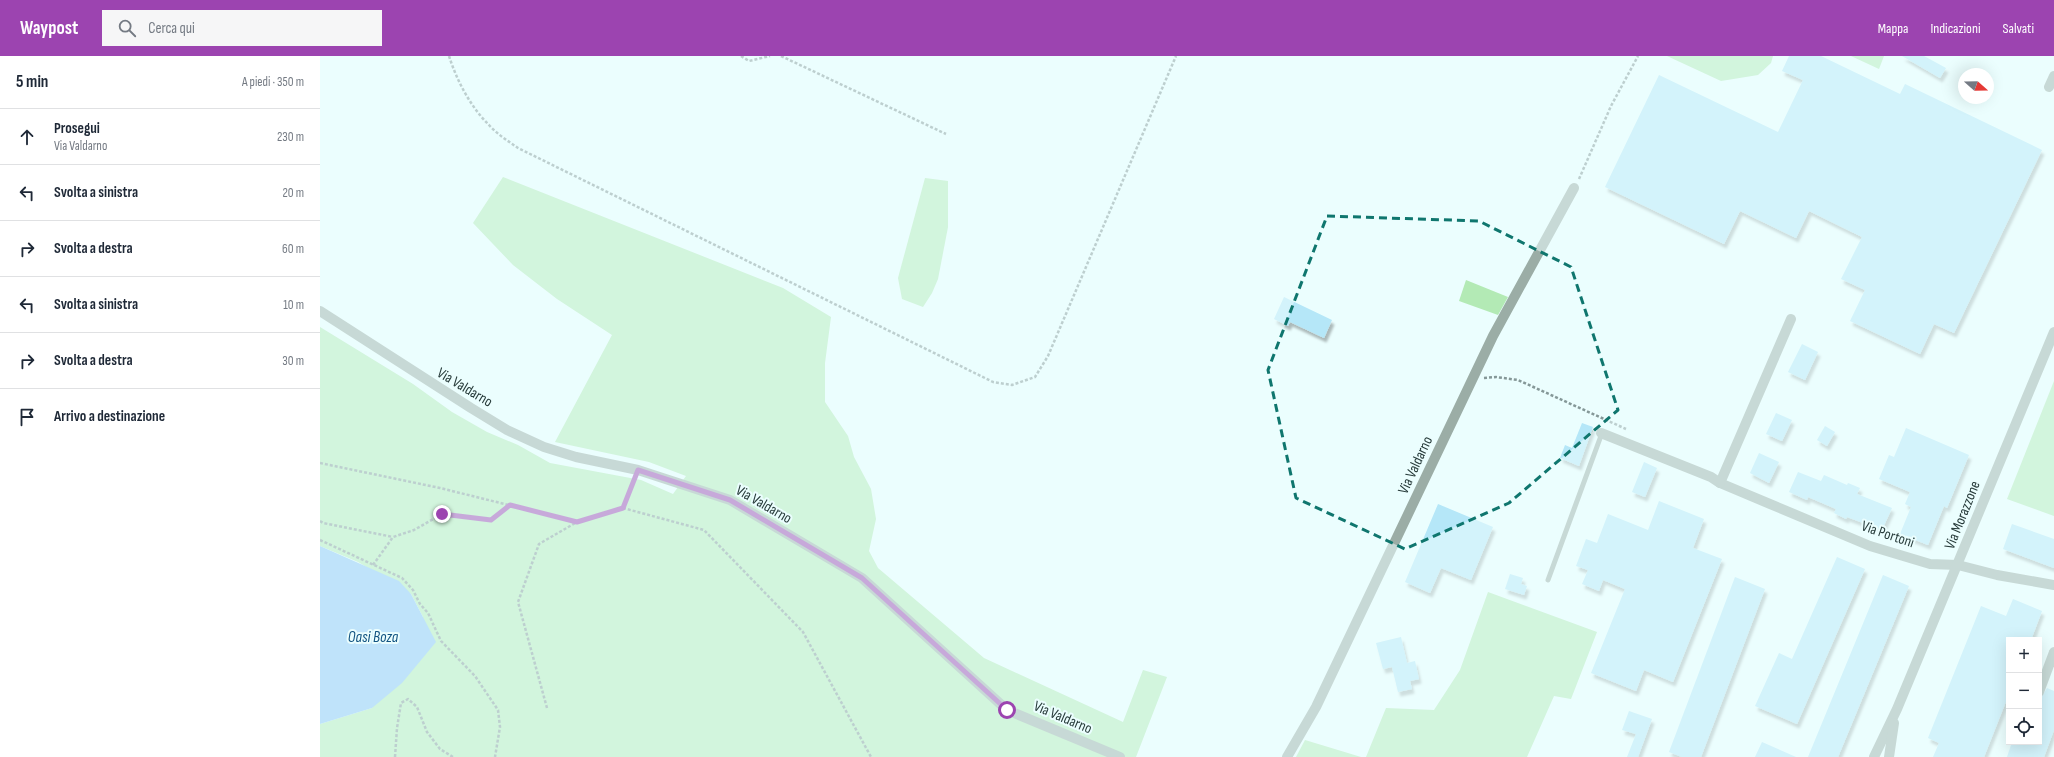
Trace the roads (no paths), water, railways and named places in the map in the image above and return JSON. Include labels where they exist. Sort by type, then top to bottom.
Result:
[{"type":"street","points":[[2049,87],[2054,76]]},
{"type":"street","name":"Via Valdarno","points":[[1287,757],[1316,708],[1493,336],[1574,188]]},
{"type":"street","name":"Via Valdarno","points":[[320,311],[397,363],[507,430],[544,447],[576,457],[638,470],[730,500],[855,574],[1007,710],[1120,757]]},
{"type":"street","points":[[1720,483],[1791,319]]},
{"type":"street","name":"Via Morazzone","points":[[1874,757],[1897,709],[1958,565],[2054,332]]},
{"type":"street","name":"Via Portoni","points":[[1601,433],[1711,477],[1720,483],[1870,546],[1930,564],[1958,565],[1997,575],[2054,585]]},
{"type":"street","points":[[2042,684],[2054,652]]},
{"type":"street","name":"Via Morazzone","points":[[1889,757],[1897,709]]},
{"type":"lane","points":[[1548,580],[1601,433]]},
{"type":"water","name":"Oasi Boza","points":[[320,546],[399,581],[411,594],[436,642],[402,683],[372,708],[320,724]]}]
